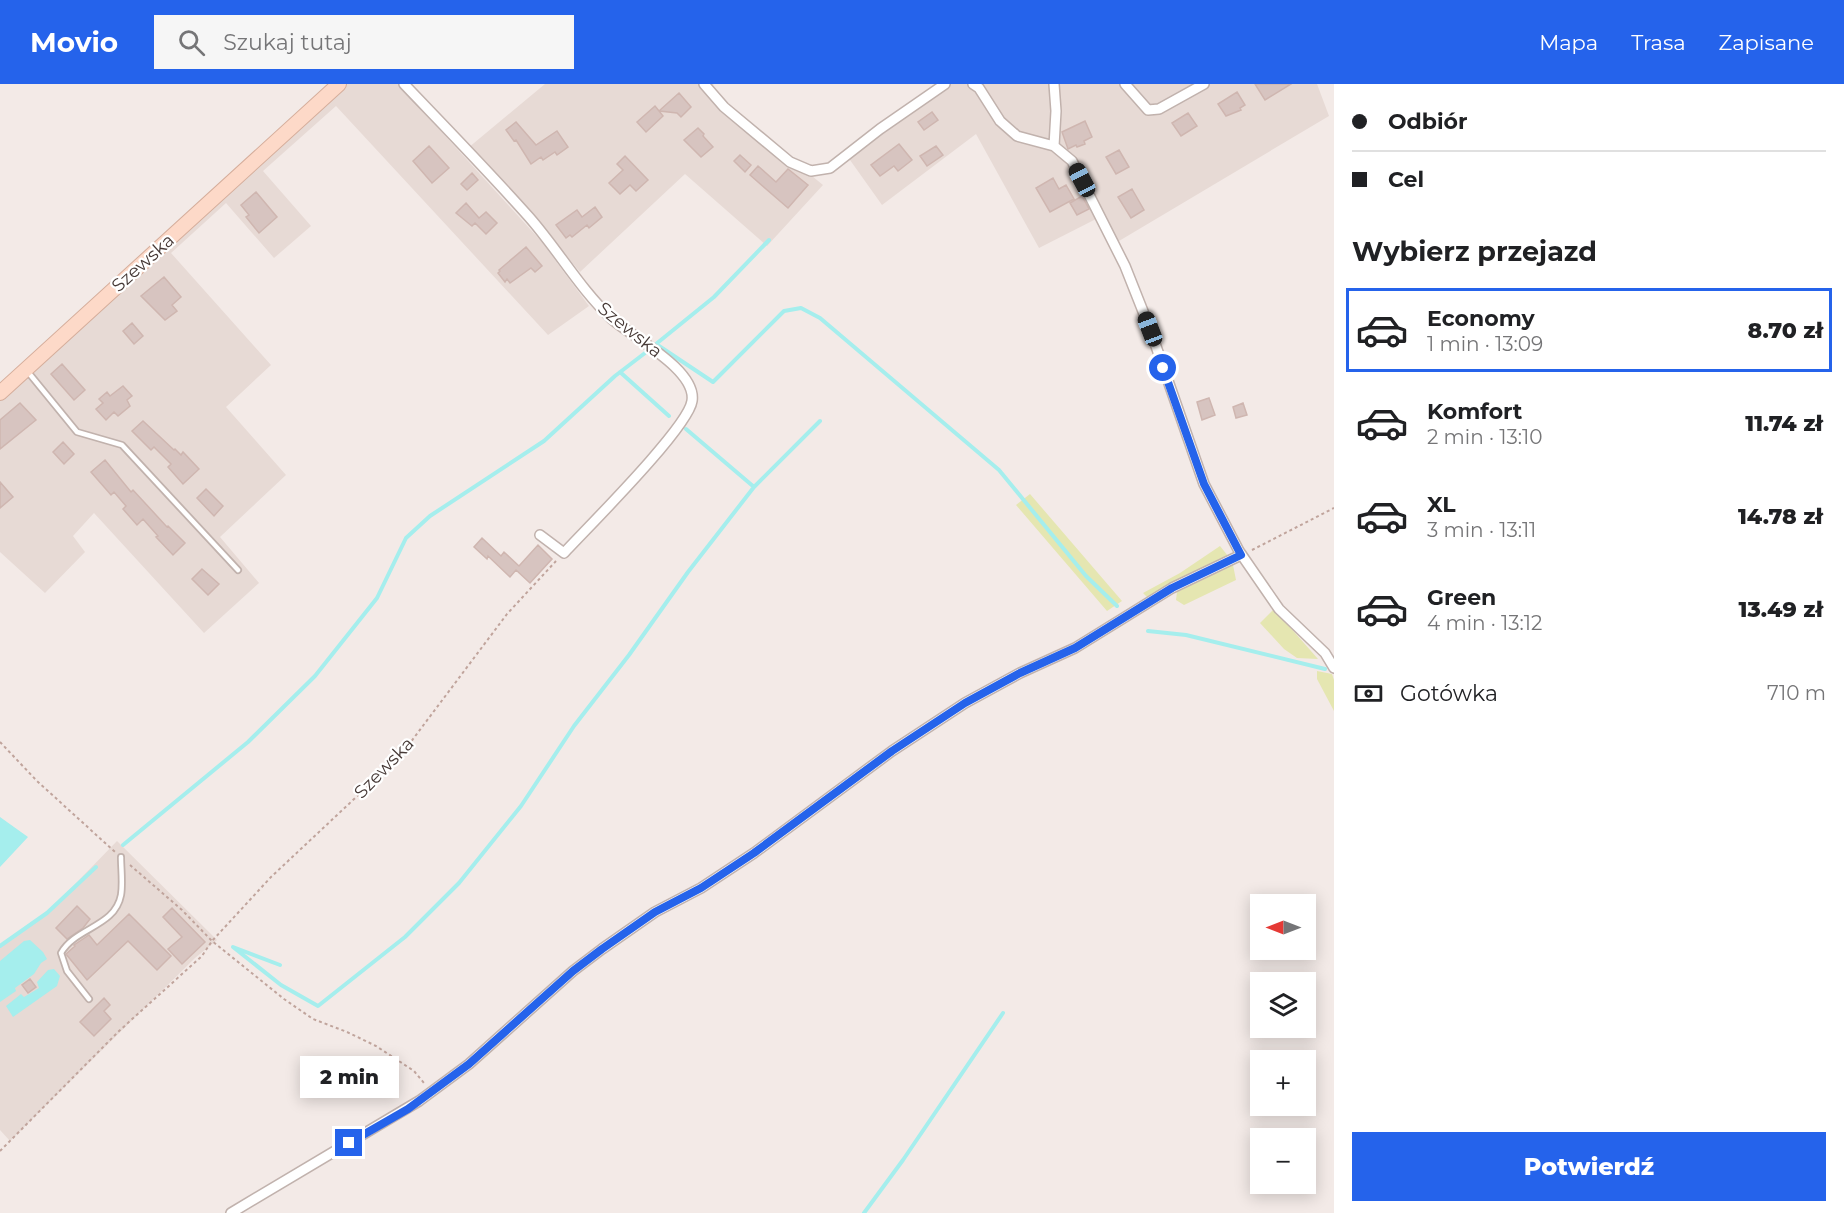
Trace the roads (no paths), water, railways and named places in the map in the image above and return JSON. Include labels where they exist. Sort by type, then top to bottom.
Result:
[{"type":"street","name":"Szewska","points":[[0,393],[339,84]]},
{"type":"street","name":"Szewska","points":[[404,84],[529,217],[594,302],[615,321],[658,352],[686,379],[693,392],[692,403],[663,445],[564,553],[540,535]]},
{"type":"street","points":[[704,84],[724,107],[790,162],[811,171],[830,168],[880,129],[945,84]]},
{"type":"street","points":[[973,84],[979,88],[1000,122],[1017,136],[1054,146],[1072,161],[1125,266],[1150,329],[1204,484],[1241,555],[1279,609],[1325,653],[1334,668]]},
{"type":"street","points":[[1054,84],[1056,111],[1054,146]]},
{"type":"street","points":[[1125,84],[1148,110],[1158,109],[1204,84]]},
{"type":"street","points":[[231,1213],[408,1109],[469,1064],[573,971],[602,949],[655,912],[701,888],[754,853],[892,751],[965,703],[1020,673],[1075,648],[1172,588],[1241,555]]},
{"type":"lane","points":[[26,370],[76,432],[122,445],[238,570]]},
{"type":"lane","points":[[89,999],[67,971],[61,953],[74,938],[104,921],[114,909],[121,896],[121,857]]},
{"type":"water","points":[[0,817],[28,837],[0,867]]},
{"type":"water","points":[[30,940],[47,959],[41,963],[34,974],[15,988],[16,991],[0,1002],[0,961],[24,941]]},
{"type":"water","points":[[54,969],[60,976],[57,986],[13,1017],[6,1006],[21,994],[24,997],[39,988],[37,982],[48,970]]},
{"type":"waterway","points":[[769,240],[714,297],[656,344],[713,382],[784,311],[801,308],[820,318],[999,470],[1086,576],[1117,606]]},
{"type":"waterway","points":[[123,845],[248,742],[315,676],[377,598],[406,538],[430,516],[544,441],[615,376],[645,353]]},
{"type":"waterway","points":[[620,372],[669,416]]},
{"type":"waterway","points":[[686,429],[754,487],[820,421]]},
{"type":"waterway","points":[[280,965],[233,947],[281,985],[318,1006],[405,937],[459,883],[521,806],[574,726],[754,487]]},
{"type":"waterway","points":[[1148,631],[1186,635],[1325,669]]},
{"type":"waterway","points":[[0,946],[47,913],[96,867]]},
{"type":"waterway","points":[[864,1213],[1003,1013]]}]
